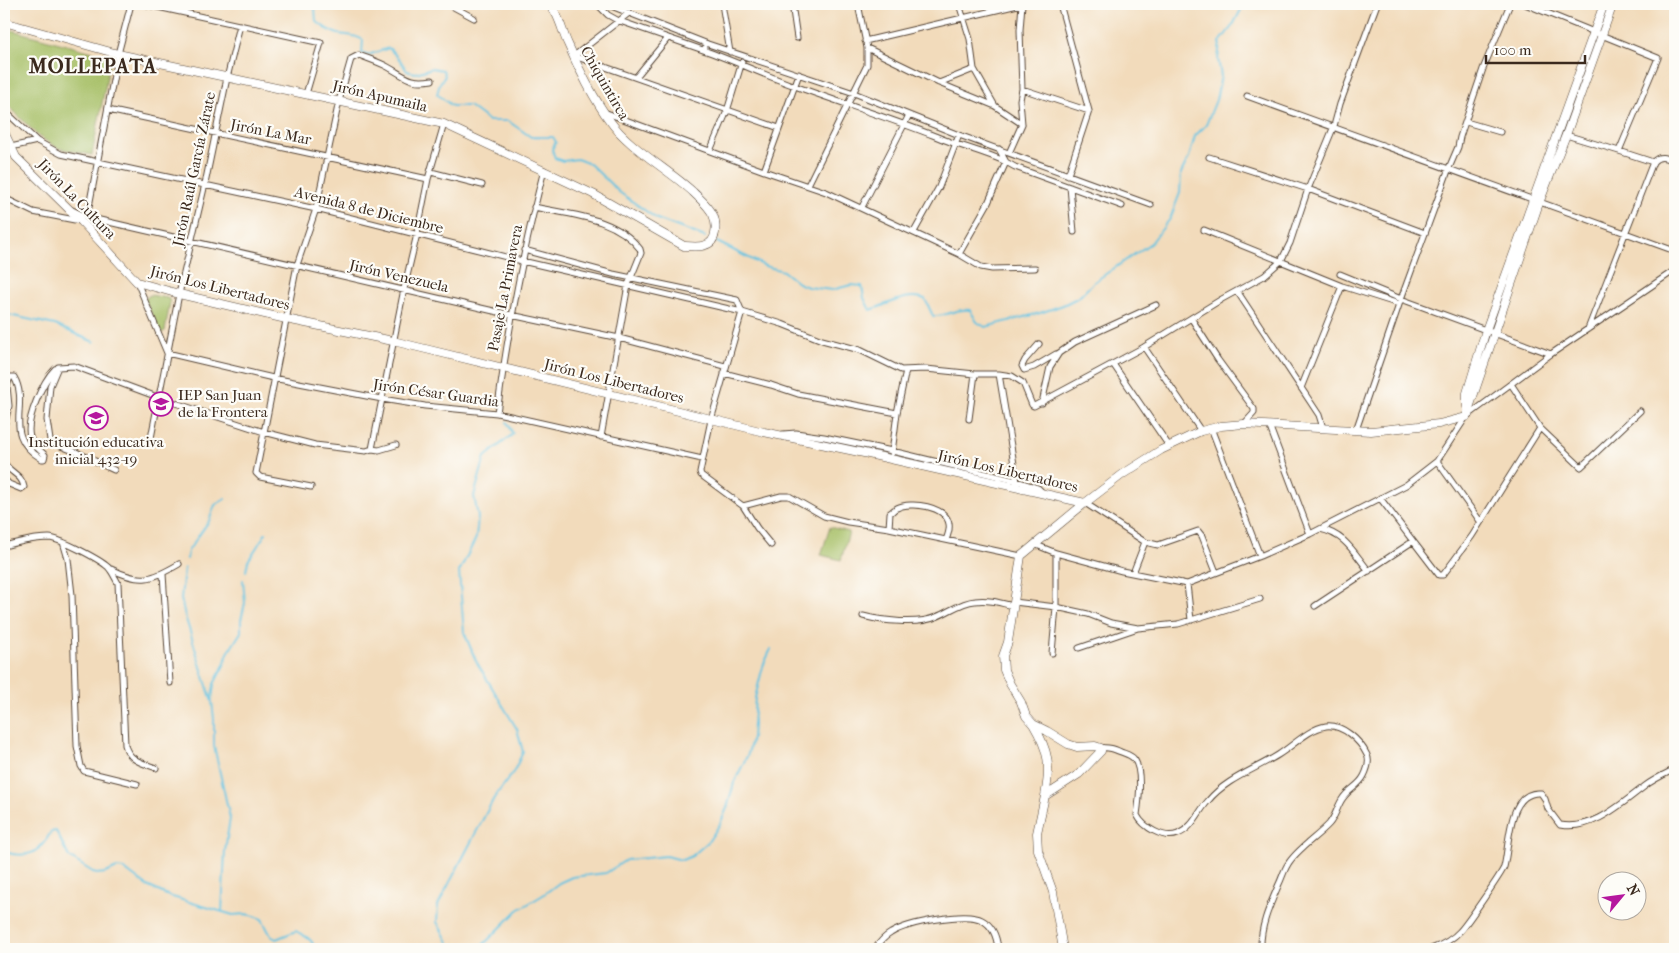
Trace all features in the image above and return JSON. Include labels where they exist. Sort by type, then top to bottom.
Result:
[{"type":"street","points":[[84,219],[108,110],[118,54],[131,4]]},
{"type":"street","points":[[144,4],[321,43],[306,94]]},
{"type":"street","points":[[184,13],[186,4]]},
{"type":"street","points":[[448,4],[474,18]]},
{"type":"street","name":"Chiquintirca","points":[[548,4],[551,6],[603,112],[618,133],[705,203],[713,215],[716,226]]},
{"type":"street","points":[[597,4],[608,14],[619,20],[742,63],[795,86],[904,124],[956,145],[991,155],[1030,173],[1122,206]]},
{"type":"street","points":[[606,4],[730,52],[854,93],[959,135],[1151,205]]},
{"type":"street","points":[[722,4],[730,52]]},
{"type":"street","points":[[792,4],[797,38]]},
{"type":"street","points":[[808,185],[868,65],[866,40],[858,4]]},
{"type":"street","points":[[960,4],[970,39],[974,70],[995,106]]},
{"type":"street","points":[[866,40],[1022,4],[1020,30],[1022,124],[1009,153]]},
{"type":"street","points":[[1060,4],[1089,111],[1068,175]]},
{"type":"street","points":[[892,455],[897,413],[906,370],[926,369],[1012,376],[1023,384],[1032,405],[1038,405],[1144,347],[1264,276],[1281,261],[1290,243],[1308,189],[1334,126],[1356,59],[1377,4]]},
{"type":"street","points":[[1356,430],[1400,302],[1458,148],[1483,69],[1510,4]]},
{"type":"street","points":[[1526,4],[1658,58],[1619,151]]},
{"type":"street","points":[[1033,544],[1056,553],[1133,573],[1187,584],[1260,556],[1310,534],[1406,485],[1436,461],[1466,417],[1504,308],[1536,202],[1566,136],[1598,34],[1604,4]]},
{"type":"street","points":[[1466,417],[1467,392],[1495,304],[1536,202],[1598,34],[1613,4]]},
{"type":"street","points":[[574,56],[629,13]]},
{"type":"street","name":"Jirón Apumaila","points":[[4,22],[118,54],[444,124],[593,194],[684,246],[698,247],[711,242],[715,237],[716,226]]},
{"type":"street","name":"Jirón Raúl García Zárate","points":[[150,438],[160,398],[179,294],[240,25]]},
{"type":"street","points":[[636,77],[668,38]]},
{"type":"street","points":[[703,50],[708,44]]},
{"type":"street","points":[[867,48],[939,83],[995,106],[1022,124]]},
{"type":"street","points":[[311,487],[260,477],[256,473],[273,378],[297,265],[316,209],[338,101],[351,59],[359,55],[388,67],[410,80],[418,82],[432,80]]},
{"type":"street","points":[[574,56],[779,128]]},
{"type":"street","points":[[710,151],[727,111],[744,57]]},
{"type":"street","points":[[939,83],[974,70]]},
{"type":"street","points":[[764,171],[799,74]]},
{"type":"street","points":[[1022,89],[1089,111]]},
{"type":"street","points":[[1247,96],[1675,251]]},
{"type":"street","name":"Avenida 8 de Diciembre","points":[[4,110],[37,141],[61,154],[316,209],[522,261],[742,312],[782,324],[822,340],[860,350],[901,370],[906,370]]},
{"type":"street","name":"Jirón La Mar","points":[[108,110],[428,179]]},
{"type":"street","points":[[603,112],[764,171],[808,185],[862,207],[891,223],[959,254],[981,267],[992,269],[1035,268]]},
{"type":"street","points":[[862,207],[909,115]]},
{"type":"street","points":[[1466,122],[1500,132]]},
{"type":"street","points":[[369,450],[382,399],[428,179],[444,124]]},
{"type":"street","name":"Jirón La Cultura","points":[[4,132],[7,146],[16,157],[68,209],[84,219],[137,282]]},
{"type":"street","points":[[914,232],[939,187],[959,135]]},
{"type":"street","points":[[1566,136],[1653,162]]},
{"type":"street","points":[[7,146],[37,141]]},
{"type":"street","points":[[999,149],[1006,162]]},
{"type":"street","points":[[1588,329],[1653,162],[1661,156],[1675,162]]},
{"type":"street","points":[[1209,157],[1308,189],[1425,233]]},
{"type":"street","points":[[959,254],[988,203],[1006,162]]},
{"type":"street","name":"Pasaje La Primavera","points":[[497,413],[511,315],[524,250],[544,170]]},
{"type":"street","points":[[431,172],[482,185]]},
{"type":"street","points":[[1070,187],[1074,232]]},
{"type":"street","name":"Jirón Venezuela","points":[[4,198],[33,212],[84,219],[191,241],[619,338],[725,366]]},
{"type":"street","points":[[534,207],[608,223],[620,229],[640,249],[628,286],[602,437]]},
{"type":"street","points":[[1204,230],[1342,286],[1400,302],[1486,330],[1494,335],[1551,354]]},
{"type":"street","points":[[524,250],[613,274],[736,299],[739,302],[742,312],[725,366],[699,470],[701,475],[743,506],[771,545]]},
{"type":"street","points":[[1063,949],[1053,892],[1038,850],[1036,833],[1048,781],[1047,753],[1044,742],[1026,716],[1004,670],[1003,656],[1008,642],[1021,556],[1033,544],[1123,474],[1169,446],[1201,431],[1221,426],[1269,424],[1371,431],[1439,424],[1466,417],[1551,354],[1675,270]]},
{"type":"street","points":[[1340,274],[1400,302]]},
{"type":"street","points":[[137,282],[167,353]]},
{"type":"street","name":"Jirón Los Libertadores","points":[[137,282],[179,294],[503,368],[775,435],[892,455],[1017,484],[1044,494],[1085,503]]},
{"type":"street","points":[[1301,388],[1342,286]]},
{"type":"street","points":[[1236,291],[1319,415],[1323,428]]},
{"type":"street","points":[[1495,304],[1504,308]]},
{"type":"street","points":[[1039,344],[1025,360],[1022,366],[1024,370],[1034,368],[1075,342],[1156,305]]},
{"type":"street","points":[[1191,318],[1218,360],[1254,409],[1254,413],[1244,424]]},
{"type":"street","points":[[1144,347],[1201,431]]},
{"type":"street","name":"Jirón César Guardia","points":[[167,353],[273,378],[382,399],[425,406],[497,413],[702,459]]},
{"type":"street","points":[[1042,403],[1050,367],[1059,353]]},
{"type":"street","points":[[1113,364],[1169,446]]},
{"type":"street","points":[[4,426],[10,404],[7,386],[10,378],[14,377],[17,382],[18,395],[14,421],[17,435],[28,451],[44,459],[45,455],[34,445],[29,428],[35,408],[46,380],[58,367],[74,366],[160,398],[264,432],[315,445],[379,450],[396,444]]},
{"type":"street","points":[[58,367],[50,386],[47,420],[50,440],[53,444],[114,470]]},
{"type":"street","points":[[724,373],[798,394],[897,413]]},
{"type":"street","points":[[969,419],[975,374]]},
{"type":"street","points":[[1000,374],[1017,484]]},
{"type":"street","points":[[1511,384],[1540,428],[1581,466],[1640,411]]},
{"type":"street","points":[[1269,424],[1310,534]]},
{"type":"street","points":[[1211,428],[1260,556]]},
{"type":"street","points":[[1380,498],[1439,575],[1443,575],[1472,536],[1540,428]]},
{"type":"street","points":[[1436,461],[1480,521]]},
{"type":"street","points":[[4,462],[11,472],[21,479],[24,487],[14,487],[4,479]]},
{"type":"street","points":[[743,506],[781,496],[789,496],[824,516],[1021,556]]},
{"type":"street","points":[[4,498],[4,503]]},
{"type":"street","points":[[1085,503],[1145,542],[1158,545],[1198,531],[1202,536],[1216,572]]},
{"type":"street","points":[[889,528],[890,513],[896,508],[913,506],[937,509],[943,512],[949,523],[946,540]]},
{"type":"street","points":[[1320,528],[1339,535],[1369,571]]},
{"type":"street","points":[[4,546],[30,539],[49,538],[63,542],[108,567],[146,580],[163,574],[179,564]]},
{"type":"street","points":[[63,542],[68,559],[72,595],[80,766],[84,771],[137,784]]},
{"type":"street","points":[[1133,573],[1145,542]]},
{"type":"street","points":[[1315,606],[1412,542]]},
{"type":"street","points":[[1052,653],[1056,607],[1056,553]]},
{"type":"street","points":[[108,567],[118,583],[125,745],[127,752],[132,758],[156,768]]},
{"type":"street","points":[[163,574],[170,683]]},
{"type":"street","points":[[1187,584],[1190,620]]},
{"type":"street","points":[[864,616],[878,620],[920,621],[935,618],[960,605],[982,600],[1056,607],[1088,614],[1110,623],[1138,628]]},
{"type":"street","points":[[1079,648],[1138,628],[1178,624],[1260,600]]},
{"type":"street","points":[[1033,724],[1077,748],[1095,746],[1114,749],[1128,754],[1138,764],[1138,818],[1143,824],[1166,836],[1179,834],[1190,825],[1208,801],[1226,784],[1278,755],[1318,728],[1335,726],[1344,730],[1361,745],[1368,761],[1364,777],[1358,785],[1344,796],[1329,825],[1289,863],[1262,929],[1261,949]]},
{"type":"street","points":[[1045,796],[1079,774],[1101,751],[1101,748]]},
{"type":"street","points":[[1431,949],[1444,944],[1461,930],[1504,869],[1506,849],[1516,808],[1524,797],[1533,792],[1541,793],[1548,809],[1560,825],[1572,827],[1592,821],[1623,804],[1646,785],[1675,769]]},
{"type":"street","points":[[875,949],[886,937],[903,928],[936,919],[970,917],[980,919],[990,926],[998,949]]},
{"type":"green space","points":[[4,28],[111,57],[92,155],[58,148],[38,136],[4,101]]},
{"type":"green space","points":[[150,295],[168,298],[170,302],[165,331],[161,333],[145,299]]},
{"type":"green space","points":[[830,527],[849,532],[841,560],[821,555]]},
{"type":"waterway","points":[[311,4],[315,9],[316,21],[324,27],[332,32],[363,40],[362,53],[368,55],[389,48],[407,71],[416,73],[432,68],[443,70],[445,76],[440,83],[437,94],[452,106],[469,106],[489,121],[508,121],[531,137],[553,137],[556,142],[552,149],[555,158],[563,161],[577,159],[590,164],[619,192],[657,219],[705,237]]},
{"type":"waterway","points":[[717,242],[765,266],[783,271],[798,283],[808,287],[832,290],[851,285],[862,286],[864,298],[870,310],[904,298],[918,297],[925,299],[933,316],[960,310],[970,310],[977,322],[985,327],[1063,305],[1079,297],[1094,282],[1151,243],[1170,219],[1180,193],[1181,173],[1189,157],[1195,136],[1206,125],[1216,100],[1221,76],[1218,59],[1220,42],[1233,25],[1244,4]]},
{"type":"waterway","points":[[4,314],[55,325],[94,342]]},
{"type":"waterway","points":[[452,949],[437,922],[438,905],[494,798],[514,771],[523,752],[517,729],[476,661],[464,632],[459,572],[476,538],[478,517],[474,496],[485,457],[513,434],[507,422]]},
{"type":"waterway","points":[[187,559],[188,551],[209,521],[215,505],[225,499]]},
{"type":"waterway","points":[[246,571],[248,561],[266,533]]},
{"type":"waterway","points":[[184,568],[181,599],[212,702],[214,746],[230,818],[225,851],[222,912]]},
{"type":"waterway","points":[[212,700],[214,684],[228,653],[241,632],[241,620],[245,603],[243,580]]},
{"type":"waterway","points":[[479,949],[518,910],[559,883],[572,877],[606,873],[626,860],[666,856],[682,860],[692,856],[708,842],[720,824],[734,783],[748,754],[752,738],[755,698],[763,666],[771,649]]},
{"type":"waterway","points":[[4,850],[15,854],[32,853],[42,845],[51,832],[56,831],[69,857],[96,874],[106,873],[117,868],[124,869],[147,886],[169,896],[233,915],[245,914],[262,919],[271,936],[276,939],[296,931],[310,940],[314,949]]},
{"type":"place","name":"IEP San Juan de la Frontera","points":[[161,404]]},
{"type":"place","name":"Institución educativa inicial 432-19","points":[[96,418]]},
{"type":"district","name":"MOLLEPATA","points":[[93,66]]}]
